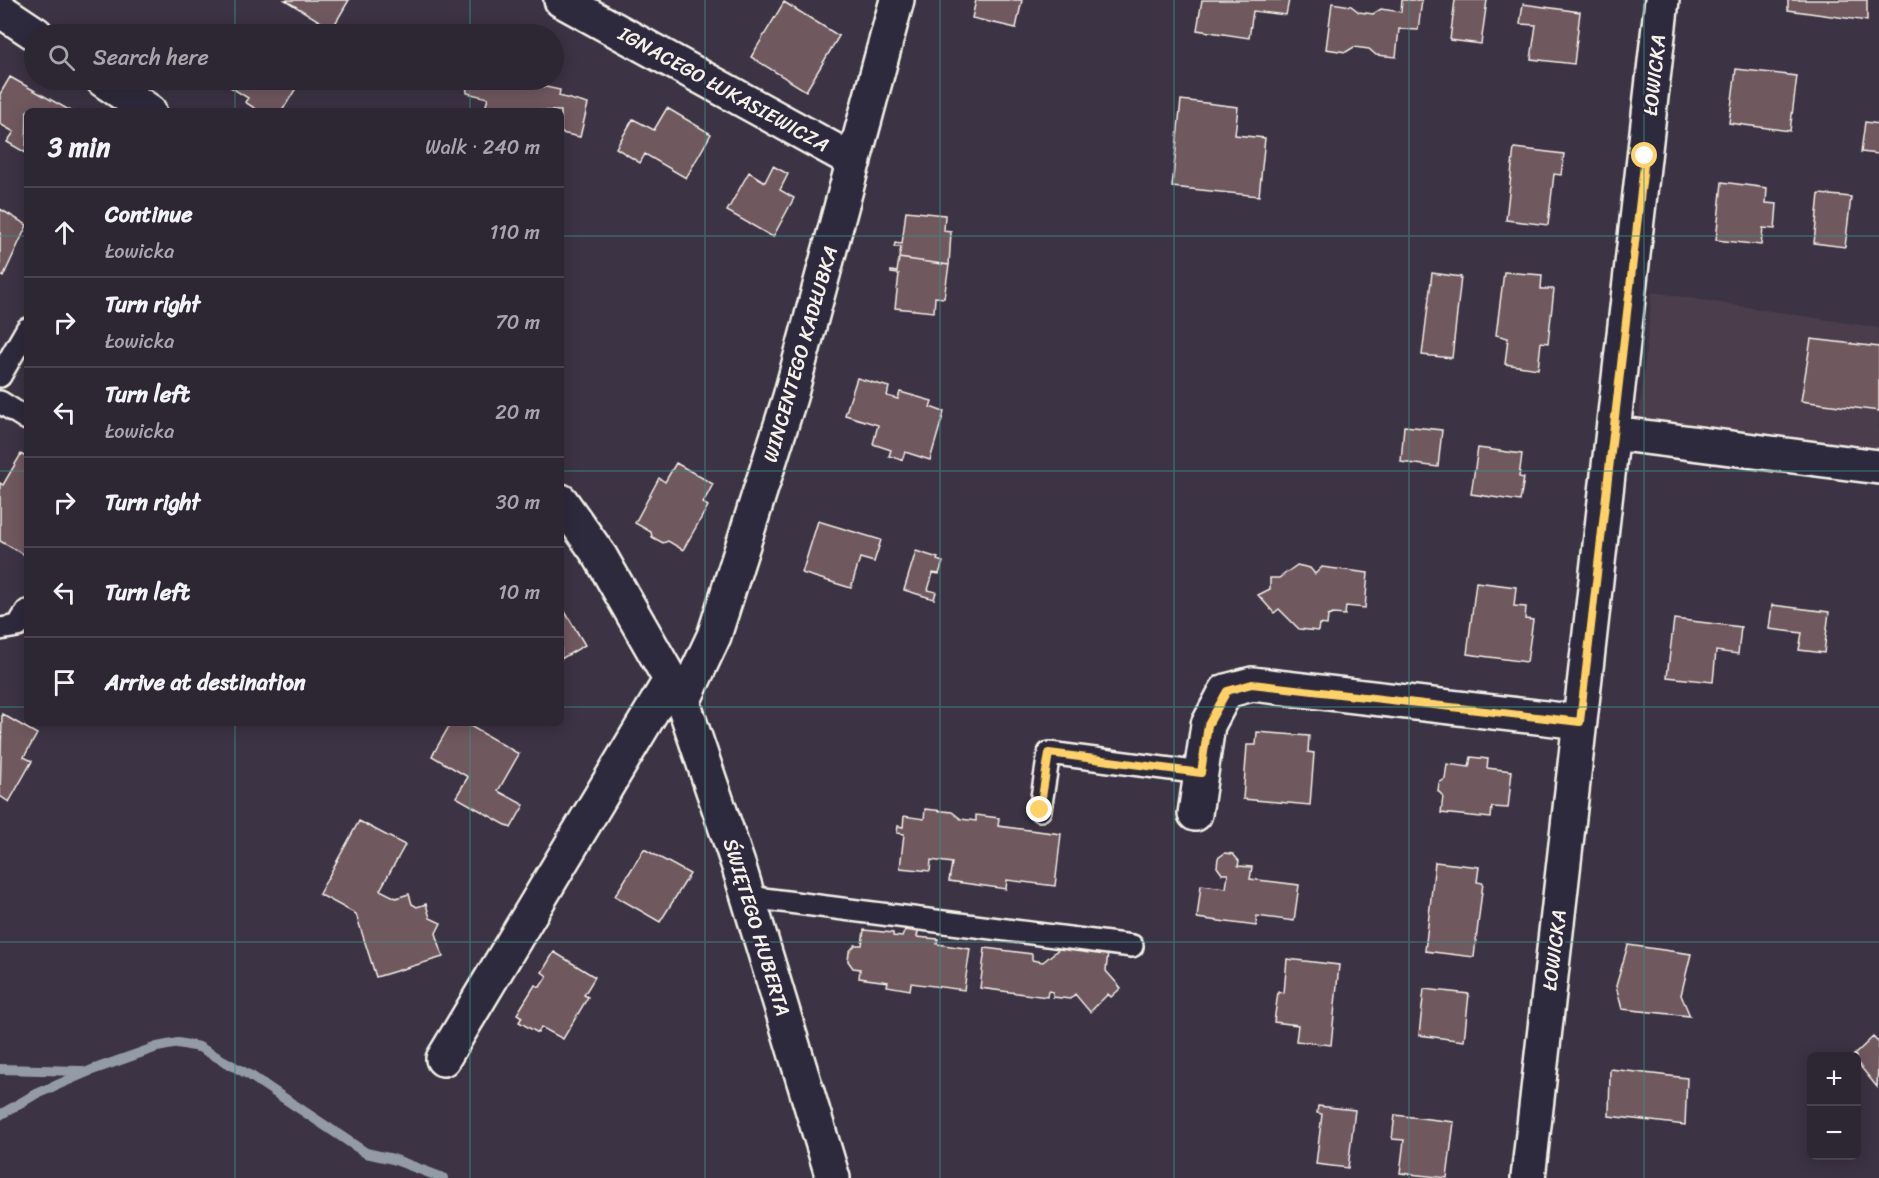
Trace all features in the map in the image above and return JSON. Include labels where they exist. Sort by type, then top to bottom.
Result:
[{"type":"street","name":"IGNACEGO ŁUKASIEWICZA","points":[[561,0],[854,160]]},
{"type":"street","name":"WINCENTEGO KADŁUBKA","points":[[677,690],[714,636],[787,408],[897,0]]},
{"type":"street","name":"ŁOWICKA","points":[[1528,1178],[1662,0]]},
{"type":"street","points":[[0,10],[24,26]]},
{"type":"street","points":[[118,90],[145,108]]},
{"type":"street","points":[[1613,433],[1879,467]]},
{"type":"street","name":"ŚWIĘTEGO HUBERTA","points":[[564,505],[600,556],[677,690],[749,897],[833,1178]]},
{"type":"street","points":[[1195,814],[1208,725],[1227,691],[1252,684],[1580,722]]},
{"type":"street","points":[[443,1059],[677,690]]},
{"type":"lane","points":[[0,376],[24,334]]},
{"type":"lane","points":[[0,402],[24,417]]},
{"type":"lane","points":[[0,629],[18,626],[24,616]]},
{"type":"lane","points":[[1040,810],[1049,753],[1201,773]]},
{"type":"lane","points":[[749,897],[1132,946]]},
{"type":"shaded area","points":[[1652,292],[1879,328],[1879,461],[1638,427]]},
{"type":"building","points":[[285,0],[349,0],[335,24],[324,24]]},
{"type":"building","points":[[976,0],[1022,0],[1016,28],[972,18]]},
{"type":"building","points":[[1202,0],[1289,0],[1286,15],[1253,11],[1249,38],[1197,30]]},
{"type":"building","points":[[1402,0],[1422,0],[1418,30],[1399,29],[1396,57],[1376,55],[1369,49],[1354,47],[1346,52],[1326,49],[1332,3],[1351,6],[1359,12],[1373,14],[1381,9],[1401,12]]},
{"type":"building","points":[[1455,0],[1487,0],[1481,44],[1450,40]]},
{"type":"building","points":[[1788,0],[1867,0],[1867,21],[1788,10]]},
{"type":"building","points":[[784,2],[839,36],[806,91],[751,57]]},
{"type":"building","points":[[1523,4],[1580,12],[1574,64],[1531,59],[1536,25],[1520,24]]},
{"type":"building","points":[[1736,69],[1797,76],[1790,131],[1729,123]]},
{"type":"building","points":[[10,77],[24,85],[24,90],[33,90],[66,108],[24,108],[24,152],[7,142],[14,132],[0,124],[0,94]]},
{"type":"building","points":[[235,90],[295,90],[284,108],[254,108],[245,102],[248,98]]},
{"type":"building","points":[[467,90],[560,90],[559,96],[588,104],[580,137],[564,134],[564,108],[485,108],[488,98],[467,93]]},
{"type":"building","points":[[1181,100],[1238,107],[1235,135],[1265,138],[1259,196],[1172,187]]},
{"type":"building","points":[[667,108],[711,134],[686,178],[645,154],[640,163],[616,148],[633,119],[654,130]]},
{"type":"building","points":[[1865,122],[1879,124],[1879,154],[1861,152]]},
{"type":"building","points":[[1514,148],[1564,154],[1561,175],[1554,174],[1548,225],[1506,220]]},
{"type":"building","points":[[773,166],[788,174],[780,190],[794,198],[773,237],[727,211],[749,172],[765,182]]},
{"type":"building","points":[[1722,182],[1767,188],[1766,203],[1777,204],[1775,229],[1763,228],[1761,245],[1716,240]]},
{"type":"building","points":[[1819,194],[1851,197],[1845,247],[1814,243]]},
{"type":"building","points":[[0,209],[24,223],[24,232],[3,277],[0,275]]},
{"type":"building","points":[[906,211],[945,215],[944,231],[951,232],[949,265],[899,258],[901,247],[894,247],[895,243],[902,244]]},
{"type":"building","points":[[899,258],[949,265],[944,298],[935,297],[934,312],[895,308],[899,274],[891,273],[891,271],[897,272]]},
{"type":"building","points":[[1504,272],[1542,275],[1541,289],[1554,289],[1548,343],[1541,342],[1538,369],[1505,364],[1508,338],[1496,335]]},
{"type":"building","points":[[1432,273],[1461,277],[1452,358],[1422,355]]},
{"type":"building","points":[[1811,339],[1879,347],[1879,411],[1801,401]]},
{"type":"building","points":[[857,378],[889,387],[887,396],[898,399],[900,392],[932,401],[930,407],[944,412],[930,460],[905,452],[902,460],[889,456],[891,450],[873,444],[878,425],[845,415]]},
{"type":"building","points":[[1404,426],[1442,430],[1438,467],[1401,462]]},
{"type":"building","points":[[1478,448],[1522,454],[1519,477],[1524,478],[1520,501],[1471,494]]},
{"type":"building","points":[[21,454],[24,456],[23,554],[0,541],[0,483],[3,485]]},
{"type":"building","points":[[676,463],[713,484],[703,503],[708,506],[683,550],[668,541],[663,543],[652,537],[651,532],[635,523],[659,478],[665,482]]},
{"type":"building","points":[[818,521],[881,540],[874,562],[860,558],[851,588],[802,573]]},
{"type":"building","points":[[916,551],[938,558],[937,560],[943,562],[939,574],[933,573],[928,590],[936,592],[934,599],[904,590]]},
{"type":"building","points":[[1297,565],[1310,568],[1315,574],[1322,567],[1368,573],[1365,608],[1346,606],[1345,615],[1328,616],[1327,625],[1319,624],[1318,631],[1299,629],[1279,609],[1274,613],[1258,595],[1270,589],[1270,578],[1279,578]]},
{"type":"building","points":[[1476,582],[1516,587],[1514,606],[1526,607],[1525,619],[1533,620],[1527,662],[1467,654]]},
{"type":"building","points":[[1772,605],[1829,612],[1824,653],[1799,650],[1802,633],[1769,629]]},
{"type":"building","points":[[564,610],[585,645],[564,657]]},
{"type":"building","points":[[1674,619],[1741,627],[1738,654],[1716,651],[1713,682],[1667,677]]},
{"type":"building","points":[[2,714],[37,734],[24,757],[32,761],[9,802],[0,796]]},
{"type":"building","points":[[449,726],[470,726],[519,754],[498,791],[524,805],[511,828],[456,797],[468,777],[432,756]]},
{"type":"building","points":[[1257,732],[1309,736],[1308,752],[1314,753],[1310,805],[1243,799],[1247,745],[1256,745]]},
{"type":"building","points":[[1471,757],[1488,759],[1487,768],[1512,771],[1508,808],[1492,807],[1491,818],[1441,813],[1443,796],[1438,791],[1439,783],[1445,779],[1447,764],[1469,767]]},
{"type":"building","points":[[925,809],[952,812],[961,819],[976,821],[976,815],[999,818],[998,826],[1061,834],[1055,886],[1007,880],[1006,889],[949,881],[952,863],[931,860],[930,871],[900,868],[904,834],[897,833],[898,826],[903,827],[904,816],[924,819]]},
{"type":"building","points":[[359,821],[405,845],[380,890],[396,898],[409,894],[412,904],[417,907],[426,904],[430,918],[441,923],[436,933],[443,957],[376,977],[356,914],[319,894]]},
{"type":"building","points":[[644,849],[690,874],[660,922],[615,896]]},
{"type":"building","points":[[1225,853],[1233,854],[1239,861],[1238,866],[1252,867],[1250,879],[1299,885],[1294,921],[1257,916],[1256,926],[1197,918],[1201,885],[1226,888],[1228,874],[1222,874],[1217,867],[1218,858]]},
{"type":"building","points":[[1435,862],[1479,867],[1477,882],[1483,883],[1474,957],[1425,951]]},
{"type":"building","points":[[864,930],[893,933],[893,936],[902,937],[905,930],[918,932],[917,937],[938,939],[937,944],[970,949],[964,990],[911,983],[910,990],[887,986],[888,982],[859,978],[860,969],[853,968],[848,961],[849,952],[855,945],[862,945]]},
{"type":"building","points":[[1628,945],[1691,954],[1681,995],[1690,1016],[1622,1009],[1616,986]]},
{"type":"building","points":[[985,948],[1032,954],[1032,960],[1043,962],[1060,948],[1108,952],[1106,971],[1121,988],[1111,997],[1108,994],[1090,1012],[1075,994],[1070,999],[1053,997],[1053,992],[1048,991],[1047,997],[980,988]]},
{"type":"building","points":[[554,952],[595,977],[584,995],[588,997],[563,1039],[541,1027],[538,1033],[519,1022],[522,1017],[517,1014],[535,985],[540,987],[547,976],[542,972]]},
{"type":"building","points":[[1287,959],[1339,965],[1331,1045],[1296,1041],[1298,1025],[1274,1022],[1278,992],[1284,993]]},
{"type":"building","points":[[1424,989],[1469,994],[1464,1041],[1419,1035]]},
{"type":"building","points":[[1873,1037],[1879,1043],[1877,1087],[1861,1067],[1861,1052],[1857,1052]]},
{"type":"building","points":[[1610,1069],[1687,1078],[1685,1125],[1609,1116]]},
{"type":"building","points":[[1318,1106],[1355,1110],[1348,1168],[1316,1164],[1322,1114],[1317,1113]]},
{"type":"building","points":[[1395,1115],[1454,1122],[1447,1178],[1400,1173],[1404,1140],[1392,1139]]},
{"type":"waterway","points":[[0,1115],[34,1095],[92,1070],[157,1047],[178,1043],[199,1047],[251,1076],[366,1153],[393,1159],[443,1178]]},
{"type":"waterway","points":[[0,1069],[81,1071]]},
{"type":"route","points":[[1040,810],[1049,753],[1201,773],[1208,725],[1227,691],[1252,684],[1580,722],[1645,156]]}]
